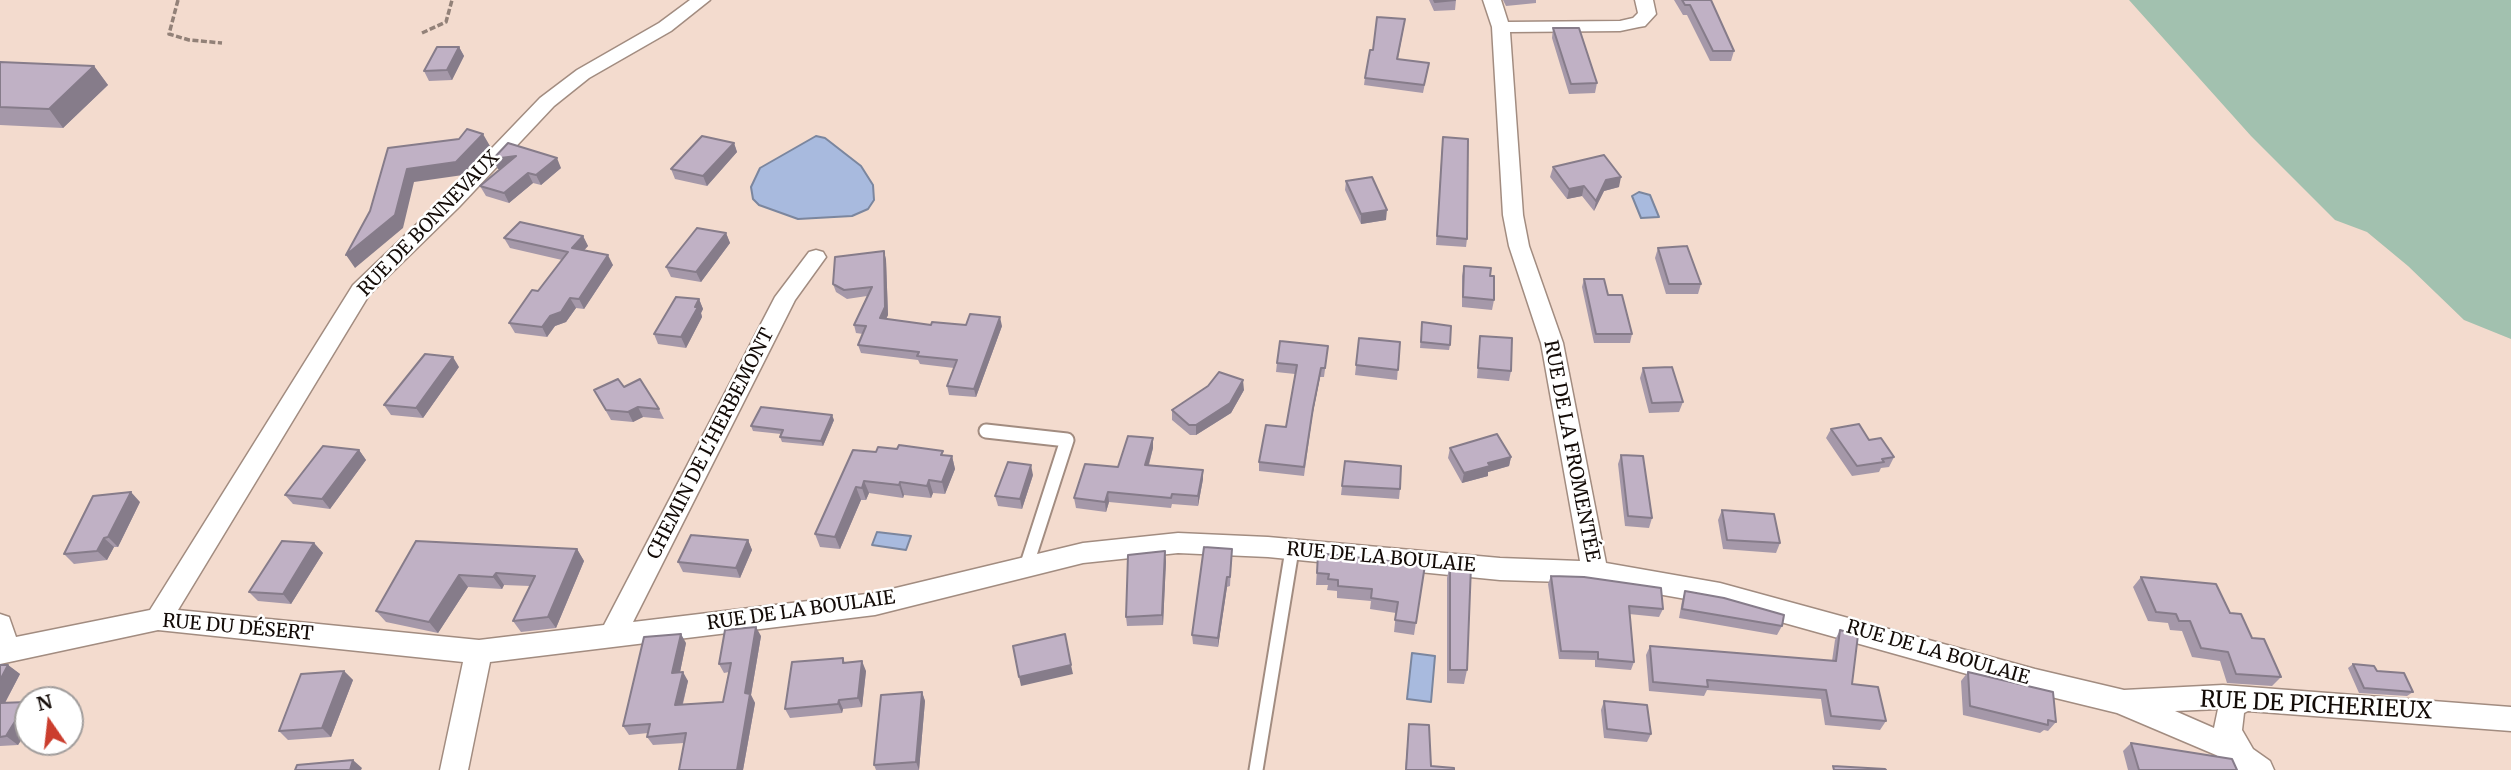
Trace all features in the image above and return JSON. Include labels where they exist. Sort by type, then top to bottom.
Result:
[{"type":"street","name":"RUE DE BONNEVAUX","points":[[158,619],[361,290],[452,202],[547,102],[583,74],[665,27],[701,0]]},
{"type":"street","name":"RUE DE LA FROMENTÉE","points":[[1492,0],[1501,27],[1513,215],[1519,246],[1552,342],[1595,572]]},
{"type":"street","points":[[1501,27],[1620,26],[1639,22],[1647,14],[1643,0]]},
{"type":"street","name":"CHEMIN DE L'HERBEMONT","points":[[613,635],[786,297],[816,257]]},
{"type":"street","name":"RUE DE LA BOULAIE","points":[[479,652],[875,604],[1083,553],[1178,543],[1292,550],[1500,569],[1595,572],[1720,594],[1783,609],[1962,661],[2120,701],[2226,746],[2252,764]]},
{"type":"street","name":"RUE DU DÉSERT","points":[[1,652],[158,619],[479,652]]},
{"type":"street","points":[[0,625],[3,634],[1,652]]},
{"type":"street","points":[[454,770],[479,652]]},
{"type":"street","name":"RUE DE PICHERIEUX","points":[[2120,701],[2223,697],[2511,719]]},
{"type":"street","points":[[2246,699],[2233,705],[2228,732],[2252,764]]},
{"type":"lane","points":[[986,431],[1067,440],[1026,567]]},
{"type":"lane","points":[[1256,770],[1292,550]]},
{"type":"path","points":[[178,0],[169,34],[189,40],[222,43]]},
{"type":"path","points":[[422,33],[446,22],[452,0]]},
{"type":"green space","points":[[2129,0],[2511,0],[2511,339],[2464,320],[2408,266],[2367,232],[2335,220],[2251,136]]},
{"type":"water","points":[[816,136],[825,138],[861,166],[873,185],[874,200],[868,209],[852,216],[798,219],[759,205],[753,199],[751,187],[760,168]]},
{"type":"water","points":[[1639,192],[1650,195],[1659,217],[1641,218],[1632,196]]},
{"type":"water","points":[[877,532],[911,536],[906,550],[872,545]]},
{"type":"water","points":[[1412,653],[1435,656],[1431,702],[1407,699]]},
{"type":"building","points":[[1682,0],[1711,0],[1734,51],[1713,51],[1690,5],[1685,5]]},
{"type":"building","points":[[1377,17],[1405,19],[1397,59],[1429,63],[1424,85],[1365,78],[1370,50],[1373,50]]},
{"type":"building","points":[[1553,28],[1579,28],[1597,83],[1571,84]]},
{"type":"building","points":[[437,47],[459,47],[447,70],[424,71]]},
{"type":"building","points":[[0,62],[94,66],[49,109],[0,107]]},
{"type":"building","points":[[467,129],[483,134],[456,162],[407,169],[395,215],[346,255],[370,211],[388,148],[459,139]]},
{"type":"building","points":[[702,136],[734,143],[703,176],[671,169]]},
{"type":"building","points":[[1443,137],[1468,139],[1467,239],[1437,236]]},
{"type":"building","points":[[508,143],[557,158],[536,175],[528,173],[504,193],[480,186],[516,156],[493,159]]},
{"type":"building","points":[[1604,155],[1621,177],[1606,180],[1596,201],[1584,186],[1569,189],[1553,167]]},
{"type":"building","points":[[1372,177],[1387,210],[1361,214],[1346,181]]},
{"type":"building","points":[[520,222],[583,236],[572,248],[608,255],[579,299],[570,298],[561,312],[550,316],[542,327],[509,323],[532,290],[538,291],[568,252],[504,238]]},
{"type":"building","points":[[697,228],[726,233],[696,272],[666,267]]},
{"type":"building","points":[[1687,246],[1701,284],[1669,284],[1658,248]]},
{"type":"building","points":[[884,251],[885,307],[880,318],[931,325],[932,322],[966,325],[970,314],[1000,317],[974,389],[947,386],[957,360],[917,356],[919,352],[858,345],[866,326],[854,325],[872,287],[844,290],[833,284],[835,257]]},
{"type":"building","points":[[1464,266],[1491,268],[1490,276],[1494,276],[1494,300],[1463,297]]},
{"type":"building","points":[[1584,279],[1604,279],[1608,295],[1622,295],[1632,334],[1596,334]]},
{"type":"building","points":[[676,297],[699,299],[695,307],[698,307],[681,337],[654,334]]},
{"type":"building","points":[[1422,322],[1451,326],[1450,345],[1421,342]]},
{"type":"building","points":[[1480,336],[1512,338],[1511,371],[1478,368]]},
{"type":"building","points":[[1359,338],[1400,342],[1398,370],[1356,365]]},
{"type":"building","points":[[1280,341],[1328,346],[1325,368],[1321,368],[1313,408],[1304,467],[1259,462],[1266,425],[1286,427],[1297,365],[1277,363]]},
{"type":"building","points":[[425,354],[453,357],[416,408],[384,405]]},
{"type":"building","points":[[1672,367],[1683,402],[1652,403],[1643,368]]},
{"type":"building","points":[[1219,372],[1243,380],[1230,403],[1196,425],[1189,425],[1172,410],[1208,386]]},
{"type":"building","points":[[618,379],[624,387],[640,379],[659,409],[638,407],[628,412],[606,410],[594,390]]},
{"type":"building","points":[[761,407],[832,415],[821,441],[780,437],[783,430],[751,426]]},
{"type":"building","points":[[1859,424],[1869,440],[1881,438],[1894,457],[1882,459],[1884,462],[1857,466],[1831,429]]},
{"type":"building","points":[[1497,434],[1511,457],[1464,473],[1450,448]]},
{"type":"building","points":[[1128,436],[1153,438],[1145,465],[1203,470],[1198,496],[1172,494],[1171,498],[1108,492],[1105,502],[1074,498],[1085,464],[1118,467]]},
{"type":"building","points":[[899,445],[943,451],[941,455],[952,456],[942,482],[929,480],[927,486],[864,481],[862,488],[856,487],[835,537],[815,534],[853,450],[876,452],[878,447],[897,449]]},
{"type":"building","points":[[323,446],[359,450],[322,499],[285,495]]},
{"type":"building","points":[[1621,455],[1643,456],[1652,518],[1628,516]]},
{"type":"building","points":[[1345,461],[1401,466],[1400,489],[1342,486]]},
{"type":"building","points":[[1008,462],[1031,465],[1020,499],[995,496]]},
{"type":"building","points":[[131,492],[108,537],[104,538],[97,551],[64,554],[93,496]]},
{"type":"building","points":[[1722,510],[1774,514],[1780,543],[1727,540]]},
{"type":"building","points":[[691,535],[748,540],[736,568],[678,562]]},
{"type":"building","points":[[282,541],[314,543],[283,594],[249,592]]},
{"type":"building","points":[[416,541],[577,549],[548,617],[513,621],[535,576],[496,573],[493,577],[459,575],[429,622],[376,611]]},
{"type":"building","points":[[1204,547],[1232,549],[1230,577],[1227,577],[1218,638],[1192,635]]},
{"type":"building","points":[[1165,551],[1162,615],[1126,617],[1128,555]]},
{"type":"building","points":[[1318,553],[1425,565],[1416,623],[1395,620],[1398,602],[1371,598],[1372,589],[1338,586],[1338,580],[1328,579],[1329,574],[1317,573]]},
{"type":"building","points":[[1450,564],[1471,566],[1467,670],[1450,670]]},
{"type":"building","points":[[1551,576],[1584,577],[1661,588],[1663,609],[1629,606],[1634,662],[1598,659],[1598,652],[1561,651]]},
{"type":"building","points":[[2141,577],[2216,584],[2230,613],[2241,614],[2252,638],[2264,639],[2281,677],[2236,674],[2228,652],[2201,648],[2190,621],[2179,621],[2176,614],[2156,612]]},
{"type":"building","points":[[1685,591],[1724,598],[1784,615],[1782,626],[1682,609]]},
{"type":"building","points":[[756,627],[745,693],[750,694],[737,770],[679,770],[686,733],[647,737],[650,724],[623,726],[644,637],[681,634],[672,673],[683,672],[675,705],[723,702],[731,663],[719,664],[725,630]]},
{"type":"building","points":[[1840,630],[1858,635],[1852,684],[1878,687],[1886,721],[1831,716],[1826,690],[1707,680],[1708,687],[1653,682],[1650,646],[1836,661]]},
{"type":"building","points":[[1065,634],[1071,665],[1019,677],[1013,646]]},
{"type":"building","points":[[843,658],[843,663],[862,661],[858,698],[839,700],[838,704],[785,709],[792,662]]},
{"type":"building","points":[[2353,664],[2374,666],[2377,671],[2404,673],[2413,692],[2364,688]]},
{"type":"building","points":[[0,665],[8,665],[0,680]]},
{"type":"building","points":[[344,671],[322,728],[279,731],[301,674]]},
{"type":"building","points":[[1968,672],[2053,692],[2056,722],[2048,720],[2048,725],[1970,706]]},
{"type":"building","points":[[922,692],[916,762],[874,765],[881,695]]},
{"type":"building","points":[[1604,701],[1647,705],[1651,734],[1607,729]]},
{"type":"building","points":[[14,702],[14,723],[6,736],[0,737],[0,703]]},
{"type":"building","points":[[1409,724],[1429,725],[1431,766],[1454,770],[1406,770]]},
{"type":"building","points":[[2131,743],[2232,759],[2237,770],[2139,770]]},
{"type":"building","points":[[353,760],[350,770],[295,770],[297,765]]},
{"type":"building","points":[[1833,766],[1885,769],[1886,770],[1834,770]]}]
